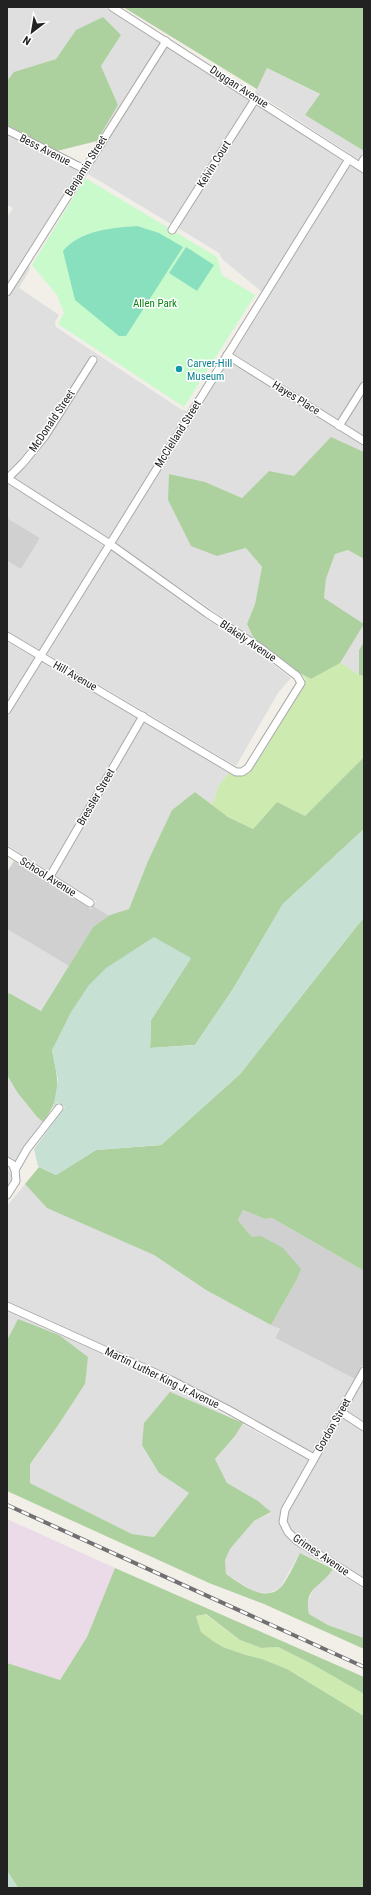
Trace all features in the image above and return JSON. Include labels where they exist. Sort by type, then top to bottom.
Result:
[{"type":"street","name":"Duggan Avenue","points":[[112,7],[256,98],[362,168]]},
{"type":"street","name":"Benjamin Street","points":[[7,292],[166,41]]},
{"type":"street","name":"Kelvin Court","points":[[172,230],[256,98]]},
{"type":"street","name":"Bess Avenue","points":[[7,130],[84,169]]},
{"type":"street","name":"McClelland Street","points":[[7,710],[349,159]]},
{"type":"street","points":[[362,168],[364,160]]},
{"type":"street","name":"Hayes Place","points":[[227,355],[364,441]]},
{"type":"street","name":"McDonald Street","points":[[7,478],[23,463],[45,436],[93,360]]},
{"type":"street","points":[[339,426],[364,386]]},
{"type":"street","name":"Blakely Avenue","points":[[7,478],[110,544],[208,614],[262,649],[297,676],[301,683],[248,768],[242,772],[236,772],[143,716]]},
{"type":"street","name":"Hill Avenue","points":[[7,636],[143,716]]},
{"type":"street","name":"Bressler Street","points":[[50,878],[143,716]]},
{"type":"street","name":"School Avenue","points":[[7,851],[90,903]]},
{"type":"street","points":[[15,1170],[27,1149],[59,1108]]},
{"type":"street","points":[[7,1161],[12,1164],[15,1170],[16,1181],[7,1196]]},
{"type":"street","name":"Martin Luther King Jr Avenue","points":[[7,1306],[171,1380],[227,1409],[314,1458]]},
{"type":"street","name":"Gordon Street","points":[[314,1458],[364,1371]]},
{"type":"street","points":[[341,1412],[364,1427]]},
{"type":"street","name":"Grimes Avenue","points":[[314,1458],[285,1510],[283,1522],[288,1532],[296,1540],[364,1583]]},
{"type":"shaded area","points":[[7,7],[104,7],[160,43],[100,136],[118,105],[101,66],[121,35],[76,30],[56,59],[15,72],[7,81]]},
{"type":"shaded area","points":[[167,47],[250,100],[171,224],[88,174],[85,175]]},
{"type":"shaded area","points":[[267,68],[321,95],[305,115],[364,151],[359,160],[255,92]]},
{"type":"shaded area","points":[[257,104],[343,161],[262,292],[222,259],[219,253],[178,228]]},
{"type":"shaded area","points":[[7,135],[78,171],[7,284],[7,217],[13,208],[7,205]]},
{"type":"shaded area","points":[[350,165],[364,174],[364,379],[338,420],[233,353]]},
{"type":"shaded area","points":[[29,265],[30,269],[19,288],[59,315],[55,322],[56,327],[187,412],[109,538],[14,477],[26,466],[48,438],[98,358],[92,354],[41,433],[20,460],[7,472],[7,300]]},
{"type":"shaded area","points":[[228,361],[364,446],[364,452],[331,438],[294,477],[269,471],[242,498],[205,482],[217,556],[246,548],[262,567],[255,604],[247,624],[254,639],[115,543]]},
{"type":"shaded area","points":[[364,394],[364,436],[345,424]]},
{"type":"shaded area","points":[[8,484],[104,546],[40,650],[7,631],[7,561],[21,569],[40,538],[7,518]]},
{"type":"shaded area","points":[[7,518],[40,538],[21,569],[7,561]]},
{"type":"shaded area","points":[[111,550],[205,618],[259,653],[291,678],[278,693],[236,766],[47,654]]},
{"type":"shaded area","points":[[348,550],[364,559],[364,624],[324,598],[326,579],[335,554]]},
{"type":"shaded area","points":[[364,624],[364,642],[359,650],[359,675],[340,662]]},
{"type":"shaded area","points":[[7,642],[35,658],[7,702]]},
{"type":"shaded area","points":[[42,662],[137,718],[48,871],[7,845],[7,717]]},
{"type":"shaded area","points":[[144,722],[229,773],[219,785],[212,805],[195,792],[172,810],[148,861],[129,909],[110,916],[93,906],[96,901],[55,876]]},
{"type":"shaded area","points":[[14,861],[91,909],[93,906],[110,916],[93,927],[69,966],[7,929],[7,872]]},
{"type":"shaded area","points":[[7,929],[69,966],[41,1011],[9,993],[7,996]]},
{"type":"shaded area","points":[[7,1075],[17,1092],[37,1117],[43,1122],[24,1146],[15,1161],[7,1156]]},
{"type":"shaded area","points":[[7,1167],[12,1175],[12,1181],[7,1188]]},
{"type":"shaded area","points":[[25,1184],[48,1208],[154,1255],[206,1290],[280,1329],[275,1338],[355,1379],[313,1452],[173,1376],[7,1301],[7,1206]]},
{"type":"shaded area","points":[[243,1210],[265,1219],[272,1218],[364,1271],[364,1363],[355,1379],[275,1338],[280,1329],[271,1325],[296,1281],[252,1237],[238,1220]]},
{"type":"shaded area","points":[[7,1311],[169,1384],[308,1460],[281,1508],[279,1523],[284,1534],[293,1543],[324,1563],[300,1553],[280,1588],[269,1593],[255,1592],[226,1574],[225,1560],[230,1549],[254,1521],[271,1513],[258,1501],[227,1483],[215,1459],[235,1436],[159,1473],[189,1493],[154,1537],[132,1534],[30,1483],[30,1464],[57,1427],[85,1384],[18,1319],[7,1340]]},
{"type":"shaded area","points":[[362,1383],[364,1384],[364,1421],[346,1410]]},
{"type":"shaded area","points":[[342,1418],[364,1432],[364,1578],[299,1536],[291,1529],[287,1521],[288,1512]]},
{"type":"shaded area","points":[[7,1519],[115,1568],[87,1637],[60,1680],[7,1663]]},
{"type":"shaded area","points":[[333,1569],[364,1589],[364,1638],[328,1625],[309,1614],[307,1603],[315,1586]]},
{"type":"green space","points":[[123,7],[364,7],[364,151],[305,115],[320,94],[267,68],[257,89]]},
{"type":"green space","points":[[103,17],[121,35],[101,66],[118,105],[97,141],[57,151],[7,125],[7,81],[14,72],[56,59],[76,30]]},
{"type":"green space","name":"Allen Park","points":[[85,178],[217,257],[222,275],[255,295],[184,407],[58,324],[64,313],[57,295],[32,265]]},
{"type":"green space","points":[[137,226],[159,233],[183,247],[126,336],[119,336],[75,300],[63,251],[70,244],[87,234],[107,229]]},
{"type":"green space","points":[[186,247],[214,265],[197,291],[169,273]]},
{"type":"green space","points":[[331,437],[364,452],[364,559],[348,550],[335,554],[326,579],[324,598],[364,624],[340,663],[311,679],[300,673],[254,639],[247,624],[255,604],[262,567],[246,548],[217,556],[191,546],[168,500],[169,474],[205,482],[242,498],[269,471],[294,476]]},
{"type":"green space","points":[[364,642],[364,676],[359,675],[359,650]]},
{"type":"green space","points":[[340,662],[359,675],[364,676],[364,757],[305,816],[277,802],[253,829],[228,817],[212,805],[219,785],[229,773],[235,776],[241,776],[252,770],[305,685],[305,679],[300,673],[311,679]]},
{"type":"green space","points":[[364,757],[364,829],[283,904],[233,989],[195,1045],[150,1048],[151,1020],[191,958],[52,1050],[57,1079],[56,1096],[54,1104],[43,1122],[37,1117],[17,1092],[7,1075],[7,996],[9,993],[41,1011],[93,927],[110,915],[129,909],[148,861],[172,810],[195,792],[228,817],[253,829],[277,802],[305,816]]},
{"type":"green space","points":[[364,829],[364,917],[240,1074],[161,1145],[96,1150],[56,1175],[38,1166],[34,1149],[65,1107],[58,1102],[53,1109],[58,1080],[52,1050],[71,1012],[89,985],[106,968],[154,937],[191,958],[151,1020],[150,1048],[195,1045],[233,989],[283,904]]},
{"type":"green space","points":[[364,917],[364,1271],[272,1218],[265,1219],[243,1210],[238,1220],[252,1237],[261,1236],[283,1248],[301,1269],[296,1281],[271,1325],[206,1290],[154,1255],[47,1208],[25,1184],[39,1167],[56,1175],[96,1150],[161,1145],[240,1074]]},
{"type":"green space","points":[[18,1319],[59,1335],[88,1357],[85,1384],[57,1427],[30,1464],[30,1483],[132,1534],[154,1537],[189,1493],[159,1473],[142,1445],[144,1423],[170,1392],[243,1423],[235,1436],[215,1459],[227,1483],[258,1501],[271,1512],[254,1521],[230,1549],[225,1560],[226,1574],[252,1590],[259,1593],[266,1593],[273,1592],[280,1588],[291,1572],[300,1553],[333,1569],[311,1593],[308,1605],[309,1614],[328,1625],[364,1638],[364,1649],[264,1604],[209,1583],[7,1491],[7,1340]]},
{"type":"green space","points":[[115,1568],[364,1677],[364,1694],[310,1663],[278,1647],[261,1648],[240,1640],[206,1614],[196,1616],[201,1632],[223,1647],[262,1659],[287,1669],[364,1716],[364,1888],[18,1888],[7,1871],[7,1663],[60,1680],[87,1637]]},
{"type":"green space","points":[[205,1614],[240,1640],[261,1648],[278,1647],[310,1663],[364,1694],[364,1716],[287,1669],[262,1659],[223,1647],[213,1641],[201,1632],[196,1616]]},
{"type":"green space","points":[[7,1871],[18,1888],[7,1888]]},
{"type":"railway","points":[[7,1505],[364,1667]]},
{"type":"place","name":"Carver-Hill Museum","points":[[179,369]]}]
